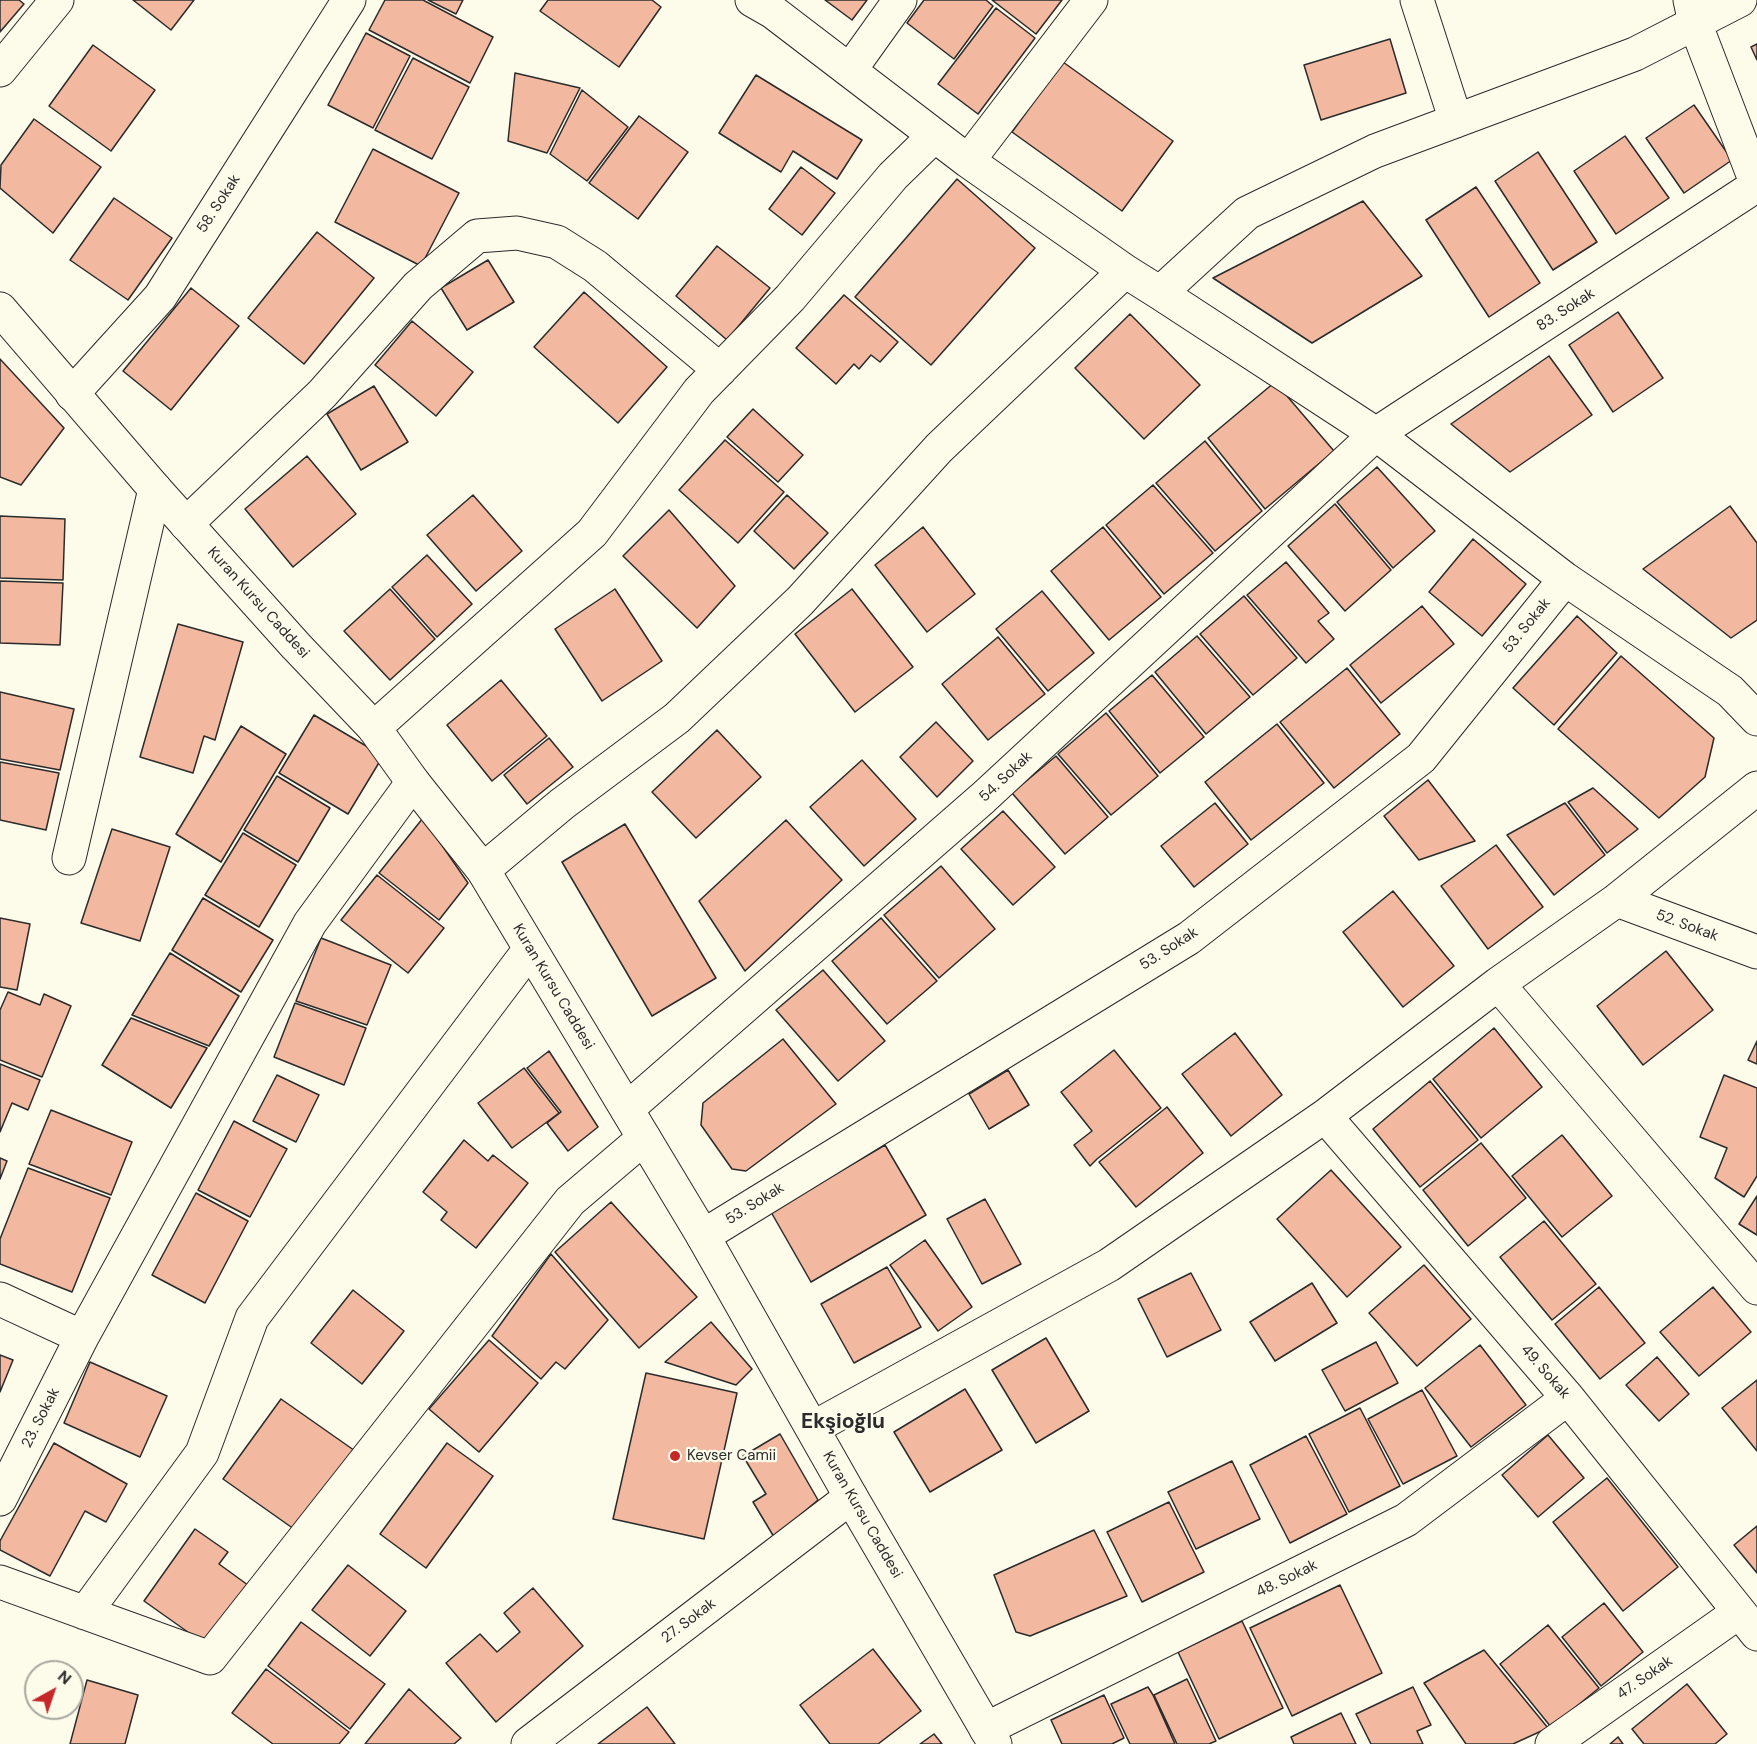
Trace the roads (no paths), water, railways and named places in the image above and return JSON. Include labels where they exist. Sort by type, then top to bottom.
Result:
[{"type":"street","points":[[0,70],[57,0]]},
{"type":"street","name":"58. Sokak","points":[[72,394],[160,297],[349,0]]},
{"type":"street","points":[[752,0],[773,12],[968,161],[1125,271],[1376,434],[1565,579],[1730,691],[1757,719]]},
{"type":"street","points":[[850,70],[900,0]]},
{"type":"street","points":[[968,161],[1091,0]]},
{"type":"street","points":[[1417,0],[1456,121]]},
{"type":"street","points":[[1160,293],[1248,213],[1375,151],[1635,54],[1692,12],[1740,0]]},
{"type":"street","points":[[1692,12],[1757,185]]},
{"type":"street","points":[[374,729],[592,533],[699,391],[790,298],[893,176],[934,136]]},
{"type":"street","name":"83. Sokak","points":[[1376,434],[1757,185]]},
{"type":"street","points":[[186,524],[322,394],[418,286],[477,236],[517,233],[557,242],[595,266],[720,370]]},
{"type":"street","points":[[483,870],[562,804],[677,718],[800,601],[939,448],[1125,271]]},
{"type":"street","name":"Kuran Kursu Caddesi","points":[[0,309],[186,524],[374,729],[483,870],[703,1236],[990,1736]]},
{"type":"street","name":"54. Sokak","points":[[627,1109],[983,798],[1376,434]]},
{"type":"street","points":[[69,858],[155,489]]},
{"type":"street","name":"53. Sokak","points":[[703,1236],[1189,938],[1421,758],[1565,579]]},
{"type":"street","name":"23. Sokak","points":[[0,1499],[82,1337],[310,923],[413,782]]},
{"type":"street","points":[[813,1428],[1109,1265],[1325,1116],[1498,984],[1617,900],[1757,788]]},
{"type":"street","name":"52. Sokak","points":[[1617,900],[1757,952]]},
{"type":"street","points":[[85,1613],[202,1453],[252,1318],[530,949]]},
{"type":"street","points":[[1498,984],[1757,1288]]},
{"type":"street","name":"49. Sokak","points":[[1325,1116],[1568,1398],[1748,1623]]},
{"type":"street","points":[[0,1582],[210,1658],[570,1201],[644,1138]]},
{"type":"street","points":[[0,1299],[82,1337]]},
{"type":"street","name":"48. Sokak","points":[[990,1736],[1406,1520],[1568,1398]]},
{"type":"street","name":"27. Sokak","points":[[528,1744],[851,1497]]},
{"type":"street","name":"47. Sokak","points":[[1552,1744],[1748,1623]]},
{"type":"place","name":"Kevser Camii","points":[[675,1456]]},
{"type":"district","name":"Ekşioğlu","points":[[843,1422]]}]
